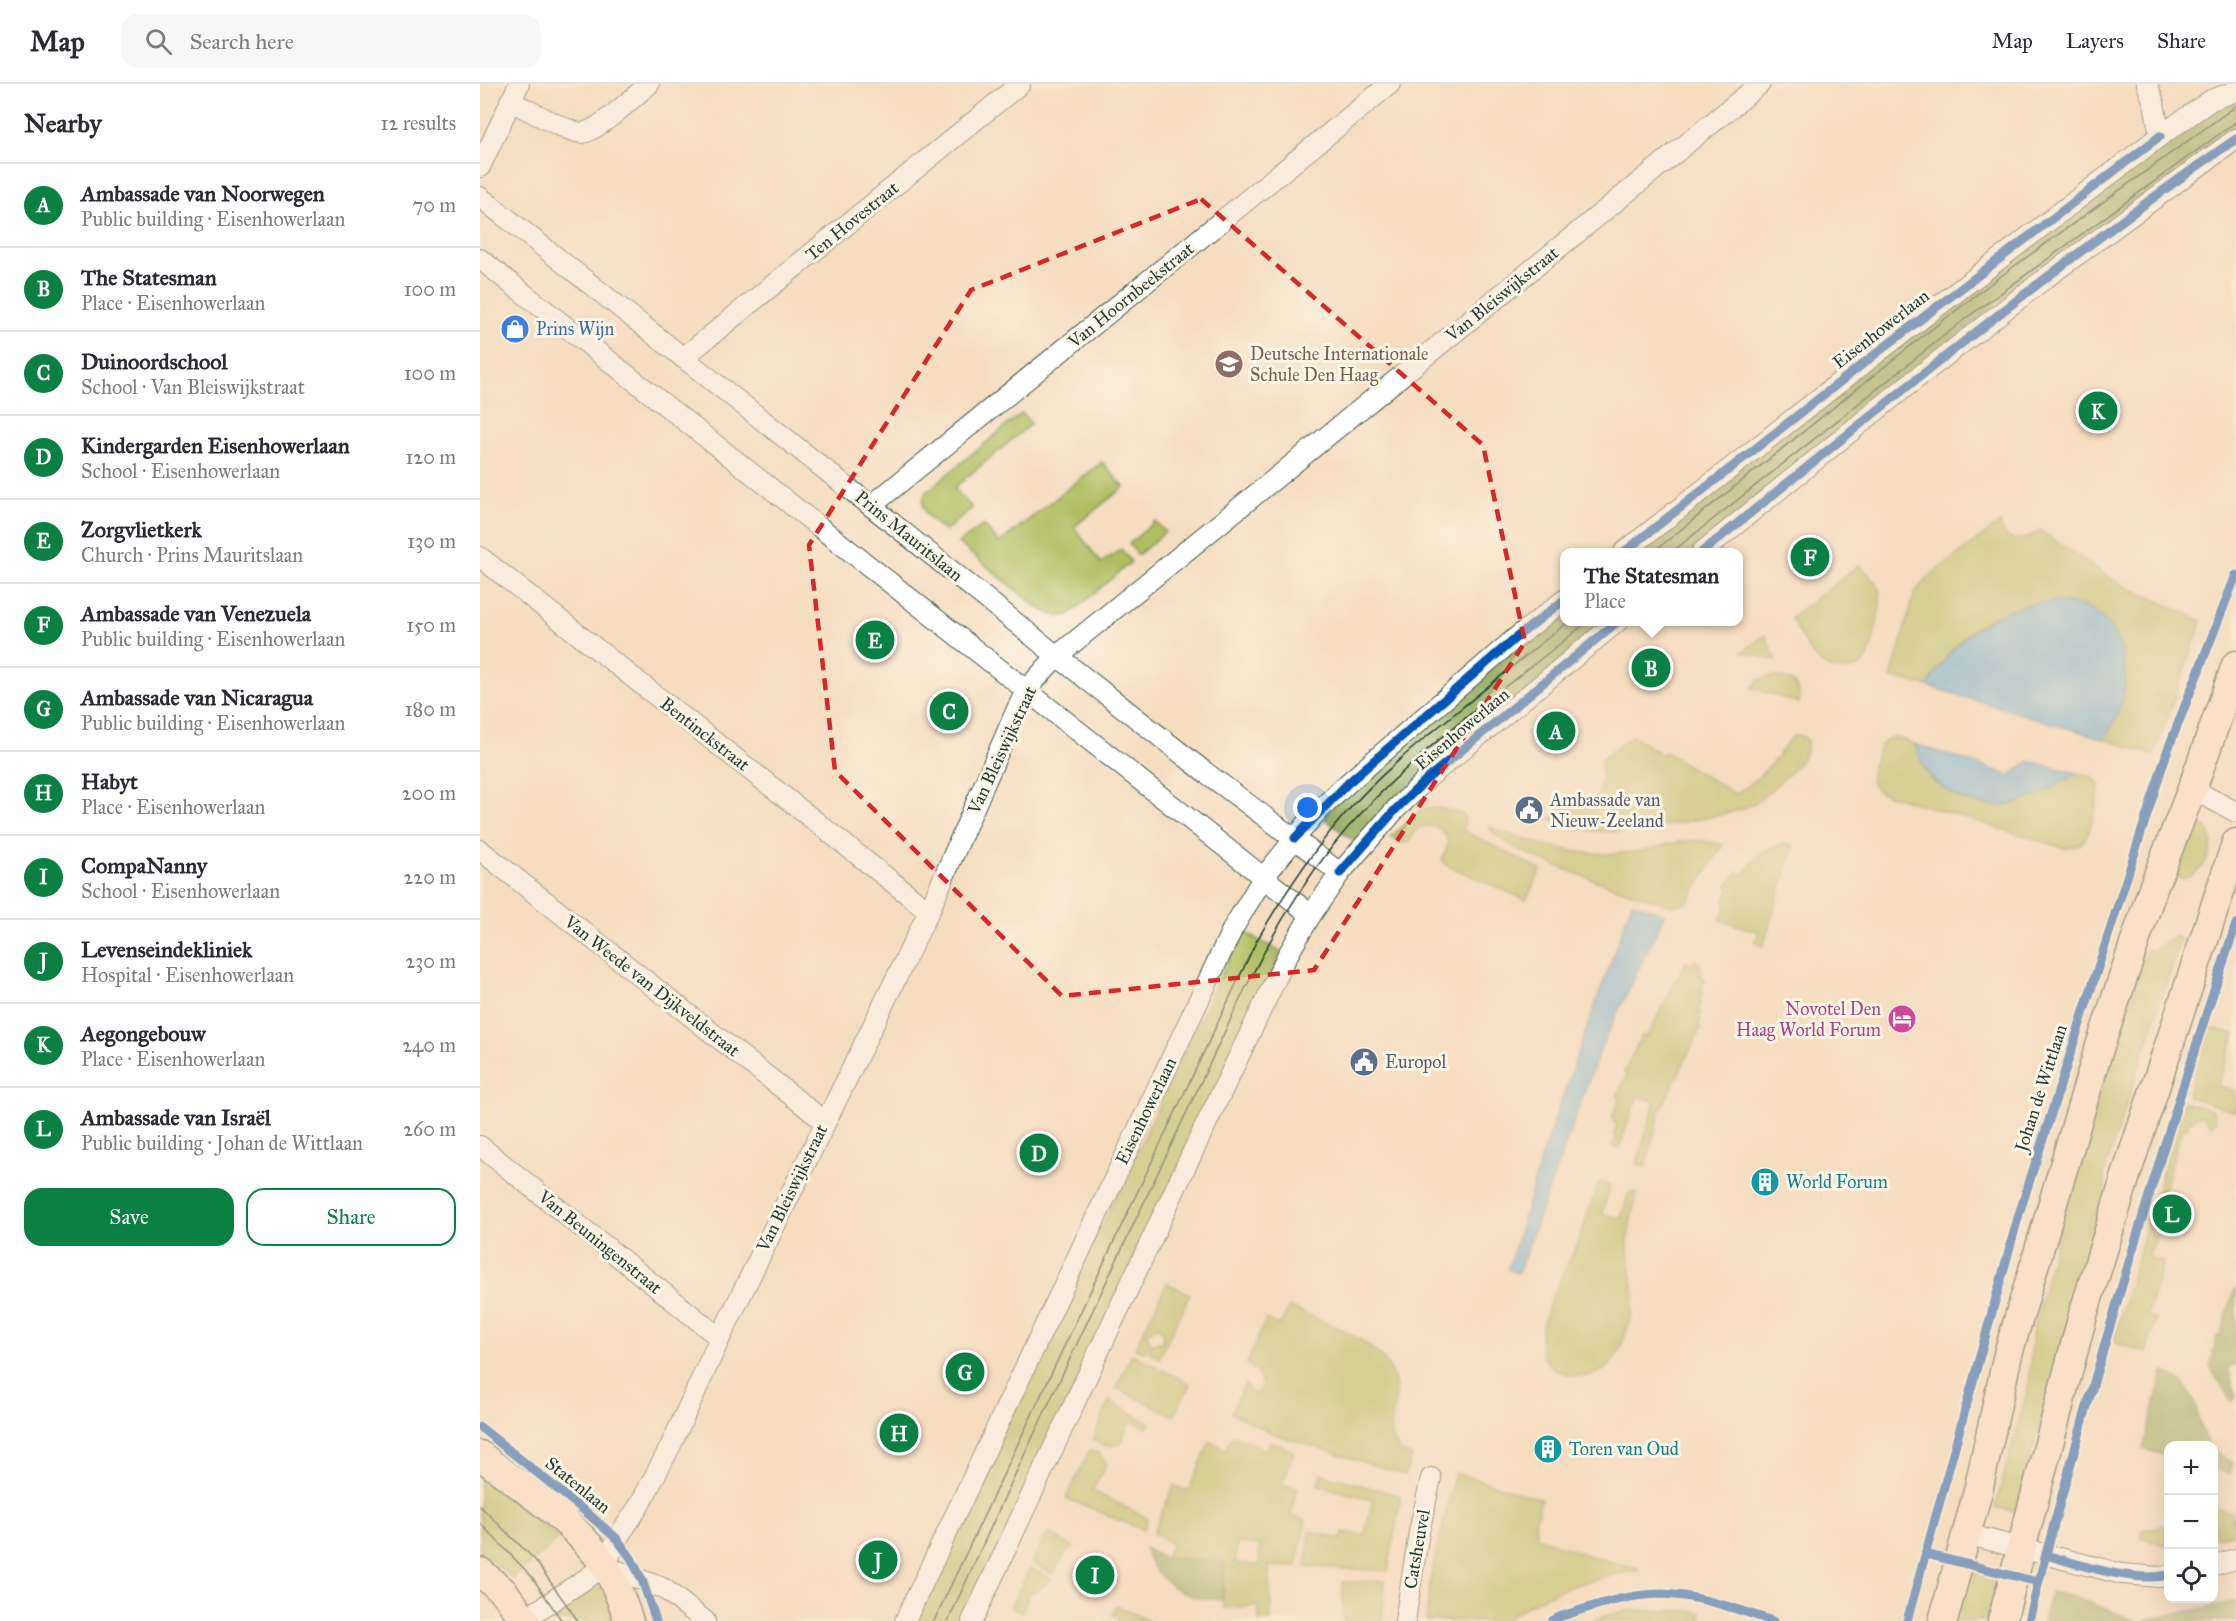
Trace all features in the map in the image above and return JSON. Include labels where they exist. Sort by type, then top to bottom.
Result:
[{"type":"main road","points":[[1943,1621],[1978,1491],[2008,1354],[2097,1055],[2153,888],[2192,789],[2236,665]]},
{"type":"main road","points":[[2002,1621],[2083,1316],[2236,843]]},
{"type":"main road","name":"Statenlaan","points":[[480,1455],[570,1526],[605,1566],[615,1584],[629,1621]]},
{"type":"main road","points":[[480,1572],[504,1592],[526,1620]]},
{"type":"street","points":[[480,166],[515,93],[567,129],[581,133],[593,129],[649,84]]},
{"type":"street","name":"Ten Hovestraat","points":[[683,358],[1020,84]]},
{"type":"street","name":"Van Hoornbeekstraat","points":[[871,506],[1390,84]]},
{"type":"street","name":"Van Bleiswijkstraat","points":[[605,1566],[617,1539],[639,1506],[670,1447],[720,1338],[929,911],[1027,689],[1057,656],[1760,84]]},
{"type":"street","points":[[2146,84],[2154,103],[2160,136]]},
{"type":"street","name":"Eisenhowerlaan","points":[[1629,548],[1869,359],[2160,136],[2211,100],[2236,91]]},
{"type":"street","points":[[1707,548],[1903,389],[2038,284],[2236,139]]},
{"type":"street","name":"Prins Mauritslaan","points":[[480,197],[1057,656],[1205,772],[1340,873]]},
{"type":"street","points":[[480,258],[1311,915]]},
{"type":"street","name":"Bentinckstraat","points":[[480,557],[929,911]]},
{"type":"street","name":"Eisenhowerlaan","points":[[905,1621],[1233,928],[1263,878],[1294,838],[1348,783],[1513,640],[1560,603]]},
{"type":"street","name":"Eisenhowerlaan","points":[[972,1621],[1207,1122],[1287,956],[1311,915],[1340,873],[1396,809],[1428,778],[1611,626]]},
{"type":"street","points":[[2192,789],[2236,812]]},
{"type":"street","name":"Van Weede van Dijkveldstraat","points":[[480,850],[825,1122]]},
{"type":"street","name":"Van Beuningenstraat","points":[[480,1146],[720,1338]]},
{"type":"street","name":"Catsheuvel","points":[[1406,1621],[1419,1532],[1431,1478]]},
{"type":"street","points":[[1966,1534],[2122,1574],[2164,1576]]},
{"type":"street","points":[[2218,1563],[2236,1559]]},
{"type":"street","points":[[526,1620],[605,1566],[663,1588],[705,1621]]},
{"type":"highlighted area","points":[[1201,199],[1483,445],[1525,642],[1314,970],[1062,996],[835,771],[809,545],[971,290]]},
{"type":"green space","points":[[2236,99],[2236,134],[1995,305],[1695,548],[1640,548],[1889,348],[2208,111]]},
{"type":"green space","points":[[1022,413],[1031,424],[954,488],[972,508],[945,531],[924,510],[923,498],[926,492]]},
{"type":"green space","points":[[1102,462],[1124,487],[1074,527],[1101,563],[1121,549],[1131,562],[1070,614],[1058,617],[1040,609],[958,543],[984,525],[999,543]]},
{"type":"green space","points":[[1155,521],[1165,532],[1138,555],[1129,544]]},
{"type":"green space","points":[[2000,523],[2006,535],[2016,540],[2028,537],[2039,530],[2120,584],[2202,621],[2154,755],[2104,739],[2123,699],[2125,667],[2112,630],[2094,612],[2082,606],[2055,602],[1993,617],[1982,623],[1955,646],[1940,665],[1928,686],[1891,678],[1915,592],[1933,573]]},
{"type":"green space","points":[[1859,565],[1878,586],[1880,592],[1875,632],[1868,657],[1863,663],[1852,669],[1834,669],[1817,660],[1811,653],[1791,618]]},
{"type":"green space","points":[[1560,613],[1560,626],[1601,626],[1356,843],[1322,817],[1390,750]]},
{"type":"green space","points":[[1765,635],[1777,661],[1742,652]]},
{"type":"green space","points":[[1773,676],[1785,678],[1794,683],[1799,691],[1799,703],[1752,688],[1759,680]]},
{"type":"green space","points":[[1632,736],[1662,755],[1665,752],[1735,794],[1761,774],[1793,736],[1802,736],[1807,740],[1807,745],[1798,763],[1773,788],[1756,802],[1733,812],[1643,830],[1605,832],[1568,826],[1550,819],[1573,800],[1594,811],[1600,786],[1601,760]]},
{"type":"green space","points":[[1889,738],[1915,744],[1924,768],[1935,783],[2007,805],[2037,796],[2078,773],[2092,777],[2099,783],[2099,788],[2095,812],[2085,839],[2081,844],[2063,848],[1880,792],[1873,786],[1871,780],[1872,767],[1885,741]]},
{"type":"green space","points":[[1423,808],[1439,808],[1463,814],[1465,817],[1463,829],[1466,832],[1541,870],[1526,900],[1444,864],[1442,859],[1447,844],[1444,833],[1440,829],[1426,826],[1418,828],[1408,843],[1400,843],[1391,837]]},
{"type":"green space","points":[[2204,826],[2211,841],[2208,858],[2197,872],[2182,879],[2178,877],[2178,857],[2197,828]]},
{"type":"green space","points":[[1489,827],[1538,843],[1589,853],[1637,852],[1695,840],[1723,845],[1687,903],[1673,906],[1544,861],[1499,838]]},
{"type":"green space","points":[[1785,844],[1794,845],[1763,946],[1755,943],[1759,932],[1720,920],[1727,908],[1723,901],[1730,889],[1727,887],[1737,872],[1744,874],[1761,854]]},
{"type":"green space","points":[[1242,931],[1281,952],[964,1621],[914,1621]]},
{"type":"green space","points":[[2173,936],[2181,939],[2104,1173],[2106,1193],[2015,1512],[1995,1507],[2029,1384],[2033,1329],[2072,1179],[2147,949],[2153,951]]},
{"type":"green space","points":[[1695,961],[1701,964],[1700,976],[1706,979],[1699,1001],[1702,1003],[1698,1011],[1701,1013],[1698,1019],[1701,1020],[1698,1026],[1701,1028],[1660,1111],[1645,1167],[1637,1164],[1655,1101],[1637,1096],[1619,1148],[1612,1147],[1617,1125],[1612,1118],[1620,1098],[1617,1096],[1627,1075],[1624,1073],[1642,1035],[1647,1037],[1686,962],[1693,964]]},
{"type":"green space","points":[[2211,1028],[2235,1034],[2218,1086],[2236,1091],[2235,1112],[2187,1096]]},
{"type":"green space","points":[[2183,1102],[2213,1110],[2215,1122],[2211,1126],[2203,1116],[2195,1116],[2188,1124],[2188,1128],[2184,1127],[2181,1131],[2151,1234],[2157,1236],[2149,1254],[2150,1258],[2163,1262],[2147,1316],[2156,1319],[2146,1352],[2115,1343],[2115,1334]]},
{"type":"green space","points":[[1599,1182],[1610,1186],[1602,1214],[1621,1218],[1629,1192],[1637,1193],[1628,1240],[1634,1292],[1633,1310],[1621,1345],[1611,1363],[1599,1373],[1572,1375],[1563,1373],[1548,1362],[1542,1353],[1541,1337],[1550,1303],[1579,1239]]},
{"type":"green space","points":[[1167,1283],[1190,1294],[1159,1358],[1149,1352],[1152,1343],[1162,1342],[1162,1330],[1158,1327],[1149,1330],[1147,1334],[1150,1341],[1145,1352],[1135,1348]]},
{"type":"green space","points":[[2236,1289],[2236,1364],[2228,1367],[2236,1397],[2231,1401],[2210,1367],[2217,1336],[2220,1336]]},
{"type":"green space","points":[[1289,1307],[1355,1337],[1383,1359],[1392,1373],[1396,1390],[1391,1430],[1393,1438],[1400,1452],[1412,1456],[1405,1475],[1274,1434],[1231,1413],[1245,1384],[1253,1394],[1262,1387],[1258,1373],[1247,1364],[1266,1319],[1280,1325]]},
{"type":"green space","points":[[1132,1354],[1190,1384],[1174,1416],[1116,1388]]},
{"type":"green space","points":[[2163,1372],[2176,1378],[2191,1395],[2207,1441],[2164,1441],[2164,1455],[2143,1449]]},
{"type":"green space","points":[[1109,1401],[1150,1423],[1147,1428],[1134,1422],[1128,1424],[1120,1445],[1107,1446],[1093,1440]]},
{"type":"green space","points":[[1233,1435],[1266,1450],[1270,1441],[1294,1452],[1282,1484],[1298,1488],[1290,1515],[1306,1520],[1296,1567],[1269,1566],[1271,1621],[1259,1621],[1258,1606],[1223,1608],[1224,1563],[1165,1558],[1172,1544],[1153,1533],[1174,1485],[1188,1491],[1210,1442],[1226,1449]],"holes":[[[1237,1543],[1260,1545],[1259,1565],[1235,1563]]]},
{"type":"green space","points":[[1090,1450],[1098,1453],[1107,1463],[1092,1491],[1148,1518],[1143,1530],[1066,1498]]},
{"type":"green space","points":[[2218,1454],[2233,1463],[2230,1474],[2218,1470]]},
{"type":"green space","points":[[1455,1473],[1541,1499],[1535,1523],[1537,1537],[1581,1553],[1640,1570],[1571,1586],[1532,1603],[1504,1621],[1426,1621],[1431,1576]]},
{"type":"green space","points":[[1321,1474],[1401,1496],[1388,1571],[1306,1567],[1310,1531],[1342,1539],[1343,1532],[1364,1536],[1373,1500],[1318,1485]]},
{"type":"green space","points":[[480,1476],[559,1538],[513,1578],[480,1552]]},
{"type":"green space","points":[[2218,1508],[2231,1512],[2231,1524],[2236,1508],[2236,1533],[2218,1537]]},
{"type":"green space","points":[[2164,1526],[2164,1545],[2141,1538],[2143,1530]]},
{"type":"green space","points":[[1048,1533],[1074,1548],[1067,1551],[1053,1574],[1032,1562]]},
{"type":"green space","points":[[1145,1548],[1165,1558],[1224,1563],[1223,1600],[1199,1598],[1173,1586],[1152,1565]]},
{"type":"green space","points":[[1030,1568],[1051,1579],[1039,1590],[1030,1592],[1022,1612],[1010,1607]]},
{"type":"green space","points":[[1967,1570],[1998,1578],[1986,1621],[1954,1621]]},
{"type":"green space","points":[[1385,1581],[1382,1621],[1344,1621],[1342,1582]]},
{"type":"green space","points":[[606,1588],[624,1621],[545,1621],[592,1590]]},
{"type":"green space","points":[[2051,1592],[2074,1597],[2138,1621],[2043,1621]]},
{"type":"green space","points":[[2236,1601],[2236,1621],[2143,1621]]},
{"type":"green space","points":[[1117,1606],[1149,1621],[1118,1621],[1119,1618],[1113,1615]]},
{"type":"green space","points":[[1631,1610],[1702,1613],[1701,1621],[1592,1621]]},
{"type":"water","points":[[2049,602],[2073,604],[2096,613],[2116,637],[2122,651],[2125,667],[2123,699],[2114,723],[2104,739],[1928,686],[1950,653],[1978,628],[2011,610]]},
{"type":"water","points":[[1915,744],[2010,775],[2029,761],[2078,773],[2024,801],[1989,806],[1972,803],[1942,787],[1930,775],[1921,761]]},
{"type":"water","points":[[1632,902],[1665,914],[1601,1047],[1518,1274],[1508,1269],[1544,1149]]},
{"type":"tram line","points":[[1658,548],[1998,278],[2236,106]]},
{"type":"tram line","points":[[1677,548],[1965,319],[2236,122]]},
{"type":"tram line","points":[[934,1621],[1256,942],[1276,909],[1320,845],[1371,787],[1428,735],[1563,626]]},
{"type":"tram line","points":[[948,1621],[1245,989],[1284,916],[1314,870],[1348,827],[1392,782],[1446,734],[1582,626]]},
{"type":"tram line","points":[[480,1506],[535,1560],[578,1621]]},
{"type":"tram line","points":[[480,1523],[532,1577],[562,1621]]},
{"type":"cycle path","points":[[1629,548],[1878,352],[2160,136]]},
{"type":"cycle path","points":[[1707,548],[2032,289],[2236,139]]},
{"type":"cycle path","name":"Johan de Wittlaan","points":[[1907,1621],[2019,1214],[2167,752],[2236,575]]},
{"type":"cycle path","points":[[1295,838],[1348,783],[1513,640],[1560,603]]},
{"type":"cycle path","points":[[1340,873],[1396,809],[1428,778],[1612,626]]},
{"type":"cycle path","points":[[2029,1621],[2121,1288],[2236,924]]},
{"type":"cycle path","points":[[480,1427],[617,1539],[631,1558],[642,1580],[656,1621]]},
{"type":"cycle path","points":[[1926,1554],[2038,1582]]},
{"type":"cycle path","points":[[2046,1555],[2123,1575],[2164,1576]]},
{"type":"cycle path","points":[[1552,1621],[1610,1601],[1662,1594],[1704,1600],[1773,1621]]},
{"type":"place","name":"Prins Wijn","points":[[515,329]]},
{"type":"place","name":"Deutsche Internationale Schule Den Haag","points":[[1229,364]]},
{"type":"place","name":"Aegongebouw","points":[[2098,411]]},
{"type":"place","name":"Ambassade van Venezuela","points":[[1810,557]]},
{"type":"place","name":"Zorgvlietkerk","points":[[875,640]]},
{"type":"place","name":"The Statesman","points":[[1651,668]]},
{"type":"place","name":"Duinoordschool","points":[[949,711]]},
{"type":"place","name":"Ambassade van Noorwegen","points":[[1556,731]]},
{"type":"place","name":"Ambassade van Nieuw-Zeeland","points":[[1529,810]]},
{"type":"place","name":"Novotel Den Haag World Forum","points":[[1902,1019]]},
{"type":"place","name":"Europol","points":[[1364,1062]]},
{"type":"place","name":"Kindergarden Eisenhowerlaan","points":[[1039,1153]]},
{"type":"place","name":"World Forum","points":[[1765,1182]]},
{"type":"place","name":"Ambassade van Israël","points":[[2172,1214]]},
{"type":"place","name":"Ambassade van Nicaragua","points":[[965,1372]]},
{"type":"place","name":"Habyt","points":[[899,1433]]},
{"type":"place","name":"Toren van Oud","points":[[1548,1449]]},
{"type":"place","name":"Levenseindekliniek","points":[[878,1560]]},
{"type":"place","name":"CompaNanny","points":[[1095,1575]]}]
